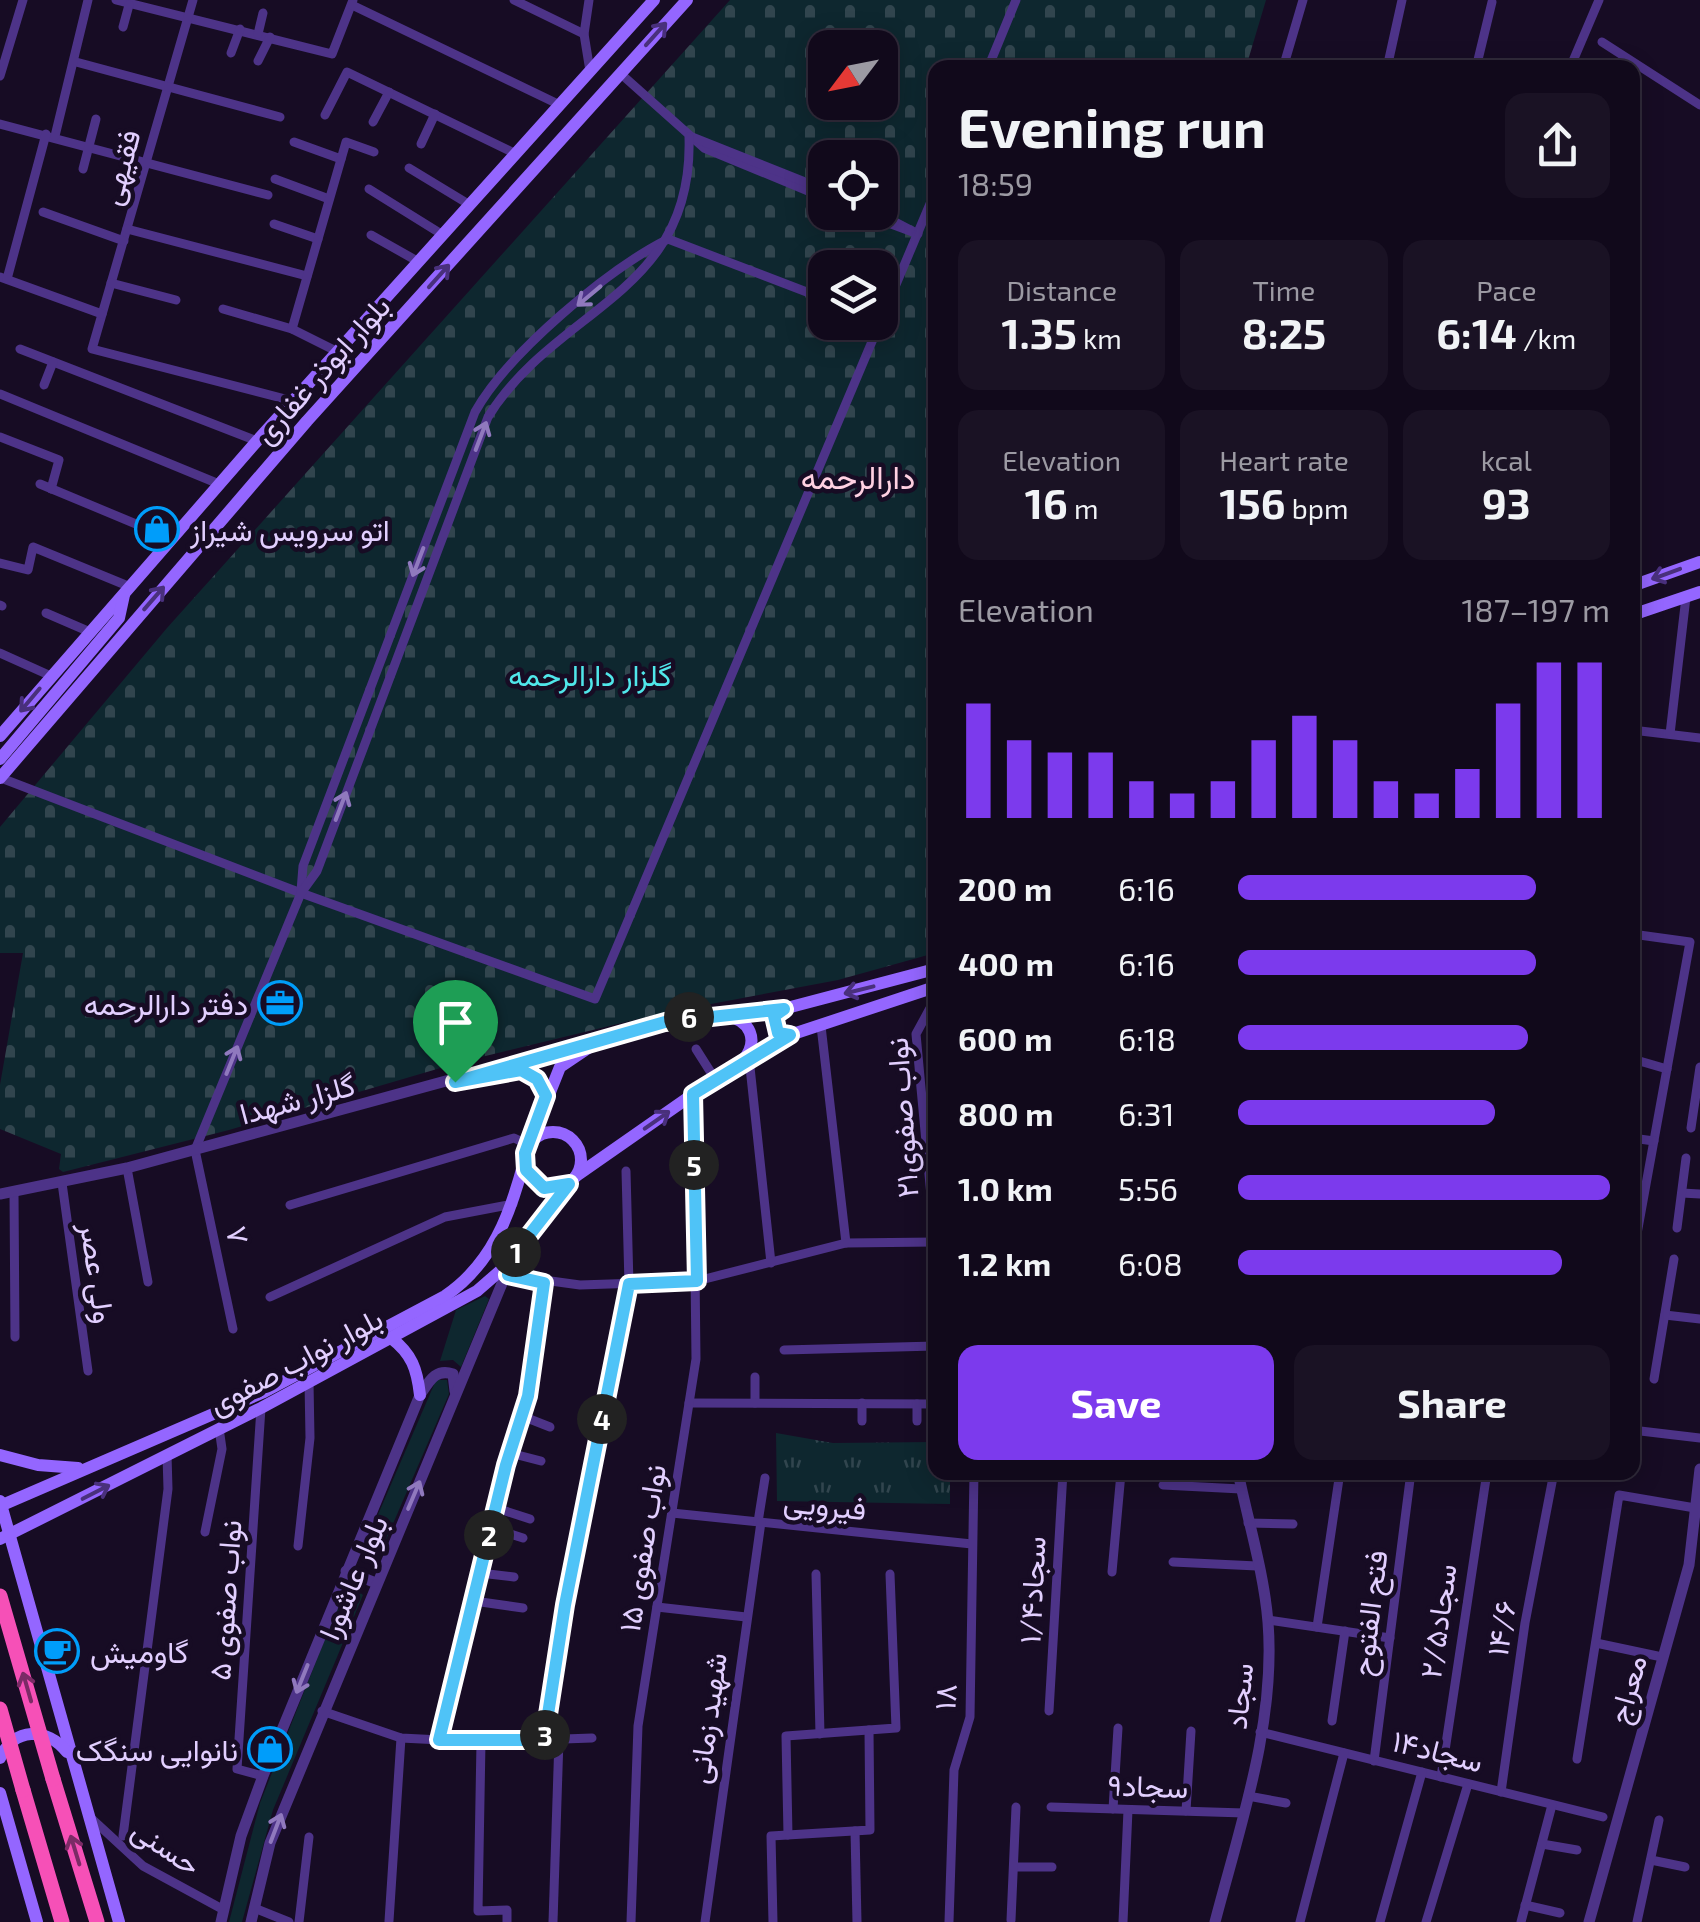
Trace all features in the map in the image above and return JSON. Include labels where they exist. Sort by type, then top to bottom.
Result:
[{"type":"highway","points":[[0,1594],[97,1922]]},
{"type":"highway","points":[[0,1709],[62,1922]]},
{"type":"main road","name":"بلوار ابوذر غفاری","points":[[0,736],[257,441],[654,0]]},
{"type":"main road","name":"بلوار ابوذر غفاری","points":[[0,778],[307,421],[687,0]]},
{"type":"main road","points":[[443,235],[462,251]]},
{"type":"main road","points":[[1640,583],[1700,562]]},
{"type":"main road","points":[[0,758],[119,618],[127,588]]},
{"type":"main road","points":[[1640,612],[1693,595]]},
{"type":"main road","points":[[529,1144],[542,1134],[568,1136],[579,1150],[573,1180],[544,1188],[530,1178],[524,1162],[529,1144],[546,1096],[560,1067],[603,1038],[692,1016],[784,1009],[928,972]]},
{"type":"main road","points":[[784,1009],[774,1016],[774,1026],[778,1033],[790,1035],[928,988]]},
{"type":"main road","points":[[692,1016],[732,1016],[744,1022],[752,1045],[744,1061]]},
{"type":"main road","name":"بلوار نواب صفوی","points":[[4,1537],[261,1408],[477,1290],[513,1256],[573,1180],[715,1079],[790,1035]]},
{"type":"main road","name":"بلوار نواب صفوی","points":[[0,1503],[264,1392],[460,1286],[484,1263],[513,1204],[524,1162]]},
{"type":"main road","points":[[391,1338],[406,1350],[417,1370],[420,1395]]},
{"type":"main road","points":[[196,1422],[203,1437]]},
{"type":"main road","points":[[0,1455],[38,1465],[86,1468]]},
{"type":"main road","points":[[0,1503],[4,1537],[26,1597],[119,1922]]},
{"type":"main road","points":[[0,1594],[20,1603],[35,1628]]},
{"type":"main road","points":[[0,1758],[13,1740],[38,1733],[62,1745],[73,1762]]},
{"type":"main road","points":[[0,1793],[37,1922]]},
{"type":"street","points":[[0,76],[22,0]]},
{"type":"street","points":[[88,0],[76,62],[3,278],[102,314]]},
{"type":"street","points":[[116,0],[189,15],[332,54],[352,2],[560,105]]},
{"type":"street","name":"فقیهی","points":[[194,0],[92,348],[293,401]]},
{"type":"street","points":[[514,0],[584,34]]},
{"type":"street","points":[[589,0],[584,34],[590,70]]},
{"type":"street","points":[[991,60],[1016,0]]},
{"type":"street","points":[[1285,60],[1304,0]]},
{"type":"street","points":[[1389,60],[1402,0]]},
{"type":"street","points":[[1573,60],[1598,0]]},
{"type":"street","points":[[1478,60],[1492,2]]},
{"type":"street","points":[[123,27],[129,5]]},
{"type":"street","points":[[258,34],[263,13]]},
{"type":"street","points":[[231,53],[240,29]]},
{"type":"street","points":[[258,61],[270,37]]},
{"type":"street","points":[[1602,42],[1630,60]]},
{"type":"street","points":[[76,62],[280,117]]},
{"type":"street","points":[[1640,66],[1700,105]]},
{"type":"street","points":[[325,115],[347,72],[516,154]]},
{"type":"street","points":[[621,74],[704,148],[808,191]]},
{"type":"street","points":[[373,122],[389,92]]},
{"type":"street","points":[[420,144],[435,114]]},
{"type":"street","points":[[83,169],[96,118]]},
{"type":"street","points":[[0,124],[268,195]]},
{"type":"street","points":[[689,136],[808,183]]},
{"type":"street","points":[[195,1150],[300,893],[316,871],[488,417],[536,360],[647,270],[668,239],[688,174],[689,136]]},
{"type":"street","points":[[294,142],[341,159]]},
{"type":"street","points":[[292,329],[346,142],[374,152]]},
{"type":"street","points":[[410,168],[470,205]]},
{"type":"street","points":[[274,178],[330,199]]},
{"type":"street","points":[[368,189],[443,235]]},
{"type":"street","points":[[898,280],[928,209]]},
{"type":"street","points":[[43,212],[124,240]]},
{"type":"street","points":[[274,224],[318,239]]},
{"type":"street","points":[[898,224],[918,234]]},
{"type":"street","points":[[898,227],[918,234]]},
{"type":"street","points":[[127,229],[308,276]]},
{"type":"street","points":[[371,235],[418,262]]},
{"type":"street","points":[[300,893],[303,866],[475,412],[498,377],[526,348],[640,254],[668,239],[808,292]]},
{"type":"street","points":[[111,284],[176,300]]},
{"type":"street","points":[[223,309],[292,329],[338,352]]},
{"type":"street","points":[[0,778],[300,893],[595,998],[873,340]]},
{"type":"street","points":[[20,349],[257,441]]},
{"type":"street","points":[[44,386],[53,362]]},
{"type":"street","points":[[0,394],[220,484]]},
{"type":"street","points":[[0,438],[59,460],[51,489]]},
{"type":"street","points":[[40,484],[172,538]]},
{"type":"street","points":[[0,563],[28,570],[33,547],[127,588]]},
{"type":"street","points":[[1670,734],[1693,595]]},
{"type":"street","points":[[46,612],[90,632]]},
{"type":"street","points":[[0,653],[51,676]]},
{"type":"street","points":[[1640,731],[1700,738]]},
{"type":"street","points":[[1640,935],[1690,942],[1640,1201]]},
{"type":"street","points":[[920,991],[928,995]]},
{"type":"street","name":"۲۱نواب صفوی","points":[[928,1008],[919,1022],[916,1042],[928,1167]]},
{"type":"street","points":[[821,1026],[846,1243]]},
{"type":"street","name":"گلزار شهدا","points":[[0,1194],[127,1168],[455,1082],[603,1038]]},
{"type":"street","points":[[696,1049],[715,1079]]},
{"type":"street","points":[[744,1061],[759,1138],[771,1263]]},
{"type":"street","points":[[1640,1061],[1667,1068]]},
{"type":"street","points":[[1692,1128],[1700,1068]]},
{"type":"street","points":[[455,1082],[521,1070],[537,1079],[546,1096]]},
{"type":"street","name":"نواب صفوی ۱۵","points":[[631,1922],[638,1726],[696,1359],[693,1094]]},
{"type":"street","points":[[290,1205],[514,1138],[529,1144]]},
{"type":"street","points":[[1640,1139],[1654,1141]]},
{"type":"street","name":"۷","points":[[195,1150],[233,1329]]},
{"type":"street","points":[[1677,1228],[1686,1158]]},
{"type":"street","points":[[127,1168],[148,1282]]},
{"type":"street","points":[[544,1740],[565,1605],[629,1284],[626,1171]]},
{"type":"street","name":"ولی عصر","points":[[62,1183],[88,1371]]},
{"type":"street","points":[[14,1192],[15,1337]]},
{"type":"street","points":[[1682,1192],[1700,1194]]},
{"type":"street","points":[[270,1297],[445,1217],[513,1204]]},
{"type":"street","points":[[508,1275],[544,1283],[697,1281],[846,1243],[928,1240]]},
{"type":"street","name":"بلوار عاشورا","points":[[251,1922],[270,1843],[513,1256]]},
{"type":"street","points":[[1654,1379],[1674,1259]]},
{"type":"street","points":[[439,1740],[522,1416],[540,1332],[544,1283]]},
{"type":"street","points":[[1665,1315],[1700,1319]]},
{"type":"street","points":[[784,1350],[928,1346]]},
{"type":"street","points":[[420,1395],[434,1374],[448,1372],[456,1383],[452,1405]]},
{"type":"street","points":[[755,1377],[755,1403]]},
{"type":"street","points":[[298,1546],[310,1438],[309,1382]]},
{"type":"street","name":"بلوار عاشورا","points":[[223,1916],[241,1836],[263,1776],[420,1395]]},
{"type":"street","points":[[689,1403],[928,1404]]},
{"type":"street","points":[[807,1418],[808,1403]]},
{"type":"street","points":[[862,1404],[862,1421]]},
{"type":"street","points":[[916,1421],[917,1404]]},
{"type":"street","name":"نواب صفوی ۵","points":[[261,1408],[236,1768],[263,1776]]},
{"type":"street","points":[[522,1416],[550,1426]]},
{"type":"street","points":[[204,1532],[222,1449],[219,1428]]},
{"type":"street","points":[[1640,1431],[1700,1438]]},
{"type":"street","points":[[510,1453],[541,1462]]},
{"type":"street","points":[[123,1836],[168,1489],[168,1455]]},
{"type":"street","name":"معراج","points":[[1589,1922],[1662,1658],[1694,1565],[1700,1469]]},
{"type":"street","name":"شهید زمانی","points":[[705,1922],[765,1478]]},
{"type":"street","name":"۱۸","points":[[949,1922],[954,1770],[970,1717],[974,1480]]},
{"type":"street","name":"۱/۴سجاد","points":[[1049,1711],[1063,1480]]},
{"type":"street","points":[[1112,1572],[1118,1480]]},
{"type":"street","name":"سجاد","points":[[1216,1922],[1248,1796],[1269,1680],[1268,1620],[1240,1480]]},
{"type":"street","points":[[1318,1627],[1339,1480]]},
{"type":"street","name":"فتح الفتوح","points":[[1374,1760],[1410,1480]]},
{"type":"street","name":"۲/۵سجاد","points":[[1441,1777],[1485,1480]]},
{"type":"street","name":"۱۴/۶","points":[[1502,1792],[1525,1623],[1552,1480]]},
{"type":"street","points":[[1163,1485],[1241,1488]]},
{"type":"street","points":[[1577,1759],[1619,1496],[1695,1508]]},
{"type":"street","points":[[496,1508],[530,1518]]},
{"type":"street","name":"فیرویی","points":[[672,1513],[972,1544]]},
{"type":"street","points":[[1248,1524],[1293,1524]]},
{"type":"street","points":[[491,1528],[523,1538]]},
{"type":"street","points":[[1173,1562],[1257,1566]]},
{"type":"street","points":[[346,1571],[376,1583]]},
{"type":"street","points":[[480,1573],[514,1578]]},
{"type":"street","points":[[816,1574],[820,1734]]},
{"type":"street","points":[[788,1835],[786,1736],[896,1728],[890,1574]]},
{"type":"street","points":[[474,1601],[523,1608]]},
{"type":"street","points":[[657,1607],[746,1618]]},
{"type":"street","points":[[1268,1620],[1390,1638]]},
{"type":"street","points":[[1332,1721],[1345,1632]]},
{"type":"street","points":[[1596,1643],[1662,1658]]},
{"type":"street","points":[[322,1711],[400,1738],[482,1742],[592,1738]]},
{"type":"street","points":[[1113,1809],[1118,1728]]},
{"type":"street","points":[[773,1922],[771,1836],[870,1830],[869,1730]]},
{"type":"street","points":[[1186,1811],[1190,1730]]},
{"type":"street","name":"۱۴سجاد","points":[[1260,1732],[1603,1817]]},
{"type":"street","points":[[390,1922],[400,1738]]},
{"type":"street","points":[[552,1922],[559,1739]]},
{"type":"street","points":[[482,1742],[478,1911],[507,1910],[507,1922]]},
{"type":"street","points":[[1300,1922],[1344,1753]]},
{"type":"street","points":[[1380,1922],[1422,1772]]},
{"type":"street","points":[[1426,1922],[1468,1784]]},
{"type":"street","points":[[1248,1796],[1286,1803]]},
{"type":"street","points":[[1521,1922],[1552,1804]]},
{"type":"street","points":[[1011,1920],[1016,1807]]},
{"type":"street","name":"۹سجاد","points":[[1051,1807],[1244,1813]]},
{"type":"street","points":[[1124,1922],[1128,1810]]},
{"type":"street","name":"حسنی","points":[[88,1815],[143,1866],[223,1916]]},
{"type":"street","points":[[1636,1922],[1659,1820]]},
{"type":"street","points":[[855,1831],[857,1922]]},
{"type":"street","points":[[299,1922],[309,1837]]},
{"type":"street","points":[[1542,1844],[1577,1850]]},
{"type":"street","points":[[1650,1860],[1685,1866]]},
{"type":"street","points":[[1014,1866],[1052,1867]]},
{"type":"street","points":[[1525,1905],[1560,1913]]},
{"type":"street","points":[[254,1908],[289,1922]]},
{"type":"green space","name":"گلزار دارالرحمه","points":[[730,0],[1266,0],[1248,60],[928,60],[928,955],[838,980],[663,1013],[461,1062],[229,1130],[63,1172],[59,1169],[61,1154],[0,1129],[0,1085],[23,953],[0,953],[0,827],[167,628]]},
{"type":"green space","points":[[485,1296],[489,1299],[461,1367],[453,1360],[440,1361],[456,1310]]},
{"type":"green space","points":[[436,1380],[447,1380],[449,1394],[377,1560],[367,1563],[361,1554]]},
{"type":"green space","points":[[776,1433],[833,1443],[928,1442],[928,1480],[950,1480],[950,1504],[777,1501]]},
{"type":"green space","points":[[352,1585],[363,1595],[273,1810],[242,1922],[229,1922],[260,1803],[336,1611]]},
{"type":"place","name":"اتو سرویس شیراز","points":[[157,529]]},
{"type":"place","name":"دفتر دارالرحمه","points":[[280,1003]]},
{"type":"place","name":"گاومیش","points":[[57,1651]]},
{"type":"place","name":"نانوایی سنگک","points":[[270,1749]]},
{"type":"district","name":"دارالرحمه","points":[[858,476]]},
{"type":"route","points":[[784,1009],[774,1016],[774,1026],[778,1033],[790,1035],[693,1094],[697,1281],[629,1284],[565,1605],[544,1740],[439,1740],[506,1465],[528,1396],[540,1332],[544,1283],[508,1275],[513,1256],[569,1184],[544,1188],[526,1170],[525,1153],[546,1096],[537,1079],[521,1070],[455,1082],[692,1016],[784,1009]]}]
